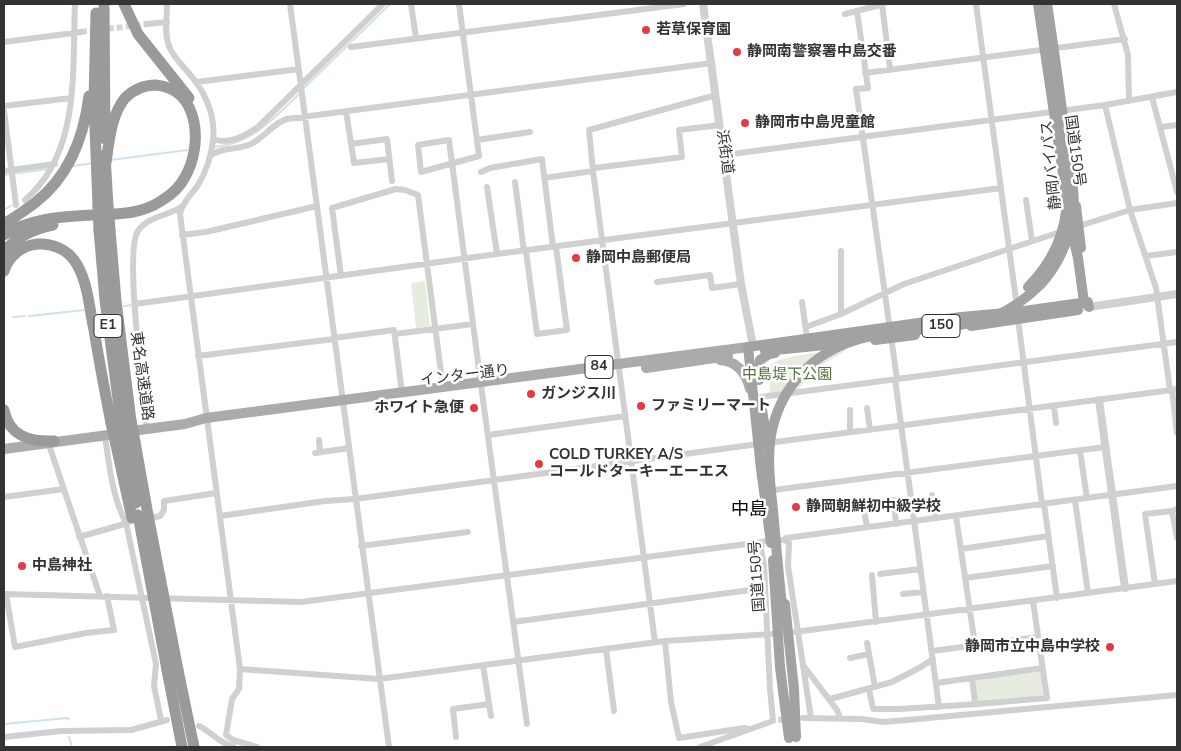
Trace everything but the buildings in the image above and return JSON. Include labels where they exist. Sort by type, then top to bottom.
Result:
[{"type":"highway","name":"東名高速道路","points":[[96,4],[94,62],[103,161]]},
{"type":"highway","name":"東名高速道路","points":[[104,4],[103,206],[116,301],[123,428],[136,518],[151,589],[172,670]]},
{"type":"highway","points":[[4,252],[17,239],[43,227],[60,223],[128,218],[152,212],[169,202],[190,178],[199,154],[200,130],[196,112],[182,87],[138,34],[124,4]]},
{"type":"highway","name":"国道150号","points":[[1038,4],[1053,112],[1075,227]]},
{"type":"highway","name":"国道150号","points":[[751,350],[800,347],[1087,304],[1078,258],[1056,47],[1047,4]]},
{"type":"highway","name":"静岡バイパス","points":[[781,614],[769,448],[775,418],[787,393],[797,379],[820,357],[834,348],[853,340],[979,321],[1009,309],[1029,295],[1044,280],[1057,262],[1067,240],[1073,214],[1072,184],[1047,4]]},
{"type":"highway","points":[[4,224],[37,202],[51,188],[60,166],[83,127],[88,108],[94,62]]},
{"type":"highway","points":[[4,235],[12,230],[41,220],[130,213],[154,205],[170,195],[185,178],[195,148],[194,121],[184,100],[176,92],[161,86],[150,85],[132,92],[125,99],[115,119],[103,161]]},
{"type":"highway","points":[[4,271],[9,260],[16,252],[34,244],[56,247],[66,252],[74,260],[80,270],[123,428]]},
{"type":"highway","name":"国道150号","points":[[751,350],[808,338],[889,333]]},
{"type":"highway","name":"国道150号","points":[[774,541],[774,490],[761,441],[759,363],[763,357],[769,354],[800,347]]},
{"type":"highway","name":"国道150号","points":[[751,350],[774,541],[790,649],[793,742]]},
{"type":"highway","name":"国道150号","points":[[751,350],[759,380]]},
{"type":"highway","points":[[4,410],[10,426],[16,432],[35,440],[51,442]]},
{"type":"highway","name":"東名高速道路","points":[[136,518],[172,670],[187,745]]},
{"type":"highway","name":"国道150号","points":[[781,614],[793,742]]},
{"type":"main road","name":"インター通り","points":[[619,368],[710,360],[751,350]]},
{"type":"main road","name":"インター通り","points":[[4,449],[123,428],[207,422],[751,350]]},
{"type":"main road","points":[[710,360],[723,360],[733,363],[744,374],[750,387],[761,441]]},
{"type":"main road","name":"インター通り","points":[[342,404],[402,393],[482,386]]},
{"type":"street","points":[[60,166],[72,98],[77,32],[75,4]]},
{"type":"street","points":[[167,4],[169,46],[178,61],[196,82],[209,106],[212,119],[213,140],[210,154],[200,180],[182,206],[180,214],[240,669],[239,689],[232,699],[226,735],[233,740],[257,747]]},
{"type":"street","points":[[290,4],[367,594],[389,747]]},
{"type":"street","points":[[213,140],[236,139],[258,127],[383,4]]},
{"type":"street","points":[[412,4],[416,38]]},
{"type":"street","points":[[460,4],[479,156],[452,163],[422,172],[418,145],[450,140],[452,163],[506,575],[527,724]]},
{"type":"street","points":[[351,47],[684,4]]},
{"type":"street","name":"浜街道","points":[[703,4],[741,284],[745,301],[746,335],[751,350]]},
{"type":"street","points":[[845,14],[883,4],[890,69]]},
{"type":"street","points":[[976,4],[1029,409],[1057,598]]},
{"type":"street","points":[[1114,4],[1128,55],[1129,100]]},
{"type":"street","points":[[857,11],[868,88],[856,89],[896,379],[938,707]]},
{"type":"street","points":[[147,24],[167,22]]},
{"type":"street","points":[[4,42],[77,32]]},
{"type":"street","points":[[865,73],[1125,39]]},
{"type":"street","points":[[210,154],[249,145],[262,137],[280,121],[712,63]]},
{"type":"street","points":[[196,82],[299,68]]},
{"type":"street","points":[[724,155],[1105,105],[1177,92]]},
{"type":"street","points":[[655,642],[590,130],[716,95]]},
{"type":"street","points":[[1152,97],[1177,192]]},
{"type":"street","points":[[4,106],[72,98]]},
{"type":"street","points":[[1105,105],[1130,210],[1158,296],[1164,344],[1173,390],[1177,433]]},
{"type":"street","points":[[4,111],[16,204]]},
{"type":"street","points":[[346,112],[354,163],[389,159]]},
{"type":"street","points":[[544,178],[682,157],[679,130],[720,125]]},
{"type":"street","points":[[1161,126],[1177,125]]},
{"type":"street","points":[[477,140],[530,132]]},
{"type":"street","points":[[245,135],[249,145]]},
{"type":"street","points":[[236,139],[238,148]]},
{"type":"street","points":[[352,144],[387,139],[392,181]]},
{"type":"street","points":[[481,172],[490,168],[542,159],[567,330],[537,334],[515,182]]},
{"type":"street","points":[[25,200],[50,172],[60,166]]},
{"type":"street","points":[[4,171],[12,173],[60,166]]},
{"type":"street","points":[[487,187],[496,254]]},
{"type":"street","points":[[135,304],[465,258],[1001,188]]},
{"type":"street","points":[[341,276],[332,208],[396,189],[418,195],[443,388]]},
{"type":"street","points":[[1026,200],[1032,241]]},
{"type":"street","points":[[806,327],[842,314],[904,284],[1008,249],[1130,210],[1177,203]]},
{"type":"street","points":[[136,518],[119,508],[112,481],[123,428],[135,304],[133,249],[137,232],[146,223],[182,206]]},
{"type":"street","points":[[182,234],[206,232],[317,206]]},
{"type":"street","points":[[841,251],[842,314]]},
{"type":"street","points":[[1146,256],[1177,252]]},
{"type":"street","points":[[657,282],[710,275],[712,288],[741,284]]},
{"type":"street","points":[[1087,304],[1177,294]]},
{"type":"street","points":[[802,302],[808,338]]},
{"type":"street","points":[[395,334],[473,324]]},
{"type":"street","points":[[198,356],[394,330],[402,393]]},
{"type":"street","points":[[761,397],[1177,342]]},
{"type":"street","points":[[220,516],[325,500],[355,499],[631,462],[761,441],[870,430],[1173,390]]},
{"type":"street","points":[[1099,400],[1125,588]]},
{"type":"street","points":[[1054,406],[1056,424]]},
{"type":"street","points":[[867,408],[870,430]]},
{"type":"street","points":[[850,410],[850,432]]},
{"type":"street","points":[[488,435],[625,416]]},
{"type":"street","points":[[319,440],[318,452],[348,448]]},
{"type":"street","points":[[51,442],[79,537],[103,596],[114,630],[15,647],[5,594],[103,596],[301,602],[774,541],[1177,486]]},
{"type":"street","points":[[774,490],[1105,447]]},
{"type":"street","points":[[1080,451],[1088,498]]},
{"type":"street","points":[[4,497],[64,489]]},
{"type":"street","points":[[79,537],[136,518],[160,516],[164,510],[164,501],[216,493]]},
{"type":"street","points":[[932,495],[935,518]]},
{"type":"street","points":[[894,500],[896,524]]},
{"type":"street","points":[[1075,500],[1088,593]]},
{"type":"street","points":[[863,504],[867,527]]},
{"type":"street","points":[[1155,584],[1145,514],[1175,510],[1177,538]]},
{"type":"street","points":[[956,516],[975,645]]},
{"type":"street","points":[[4,737],[61,730],[131,730],[164,720],[154,686],[156,664],[143,598],[136,518]]},
{"type":"street","points":[[361,546],[468,532]]},
{"type":"street","points":[[961,549],[1048,536]]},
{"type":"street","points":[[700,747],[776,720],[771,710],[769,635],[764,565],[761,549],[774,541],[789,543],[788,566],[803,665],[807,718],[840,718],[883,722],[1177,695]]},
{"type":"street","points":[[965,578],[1053,566]]},
{"type":"street","points":[[880,574],[920,569]]},
{"type":"street","points":[[872,575],[876,622]]},
{"type":"street","points":[[797,632],[1177,581]]},
{"type":"street","points":[[513,622],[765,588]]},
{"type":"street","points":[[903,594],[923,592]]},
{"type":"street","points":[[867,643],[873,709],[938,707],[1047,698],[1033,601]]},
{"type":"street","points":[[240,669],[379,679],[655,642],[769,635]]},
{"type":"street","points":[[932,651],[1038,637]]},
{"type":"street","points":[[665,641],[671,702],[680,738],[744,728],[751,730]]},
{"type":"street","points":[[606,649],[614,711]]},
{"type":"street","points":[[850,658],[869,654]]},
{"type":"street","points":[[830,699],[892,682],[932,659]]},
{"type":"street","points":[[483,665],[491,716]]},
{"type":"street","points":[[803,665],[830,699],[840,714],[840,718]]},
{"type":"street","points":[[936,683],[1043,668]]},
{"type":"street","points":[[972,678],[974,703]]},
{"type":"street","points":[[456,737],[453,709],[489,704]]},
{"type":"street","points":[[200,726],[208,730],[219,741],[234,747]]},
{"type":"green space","points":[[425,281],[430,326],[416,328],[411,283]]},
{"type":"green space","name":"中島堤下公園","points":[[845,349],[845,351],[822,365],[797,390],[766,394],[770,392],[769,380],[765,380],[765,375],[773,363],[797,356]]},
{"type":"green space","points":[[1038,671],[1041,673],[1044,694],[1042,696],[978,703],[976,701],[973,682],[975,680]]},
{"type":"waterway","points":[[304,88],[390,4]]},
{"type":"waterway","points":[[215,147],[228,145],[251,135],[271,121],[299,94]]},
{"type":"waterway","points":[[110,160],[188,150]]},
{"type":"waterway","points":[[73,166],[93,163]]},
{"type":"waterway","points":[[4,175],[48,169]]},
{"type":"waterway","points":[[4,210],[14,204]]},
{"type":"waterway","points":[[124,306],[133,305]]},
{"type":"waterway","points":[[29,316],[85,310]]},
{"type":"waterway","points":[[13,317],[25,316]]},
{"type":"waterway","points":[[4,724],[69,719]]},
{"type":"waterway","points":[[69,737],[72,747]]},
{"type":"tunnel","points":[[81,32],[147,24]]},
{"type":"tunnel","points":[[778,720],[790,719]]},
{"type":"place","name":"若草保育園","points":[[646,30]]},
{"type":"place","name":"静岡南警察署中島交番","points":[[737,52]]},
{"type":"place","name":"静岡市中島児童館","points":[[745,123]]},
{"type":"place","name":"静岡中島郵便局","points":[[576,258]]},
{"type":"place","name":"ガンジス川","points":[[531,394]]},
{"type":"place","name":"ファミリーマート","points":[[641,406]]},
{"type":"place","name":"ホワイト急便","points":[[474,408]]},
{"type":"place","name":"COLD TURKEY A/S コールドターキーエーエス","points":[[539,464]]},
{"type":"place","name":"静岡朝鮮初中級学校","points":[[796,507]]},
{"type":"place","name":"中島神社","points":[[22,566]]},
{"type":"place","name":"静岡市立中島中学校","points":[[1110,647]]},
{"type":"district","name":"中島","points":[[749,511]]}]
